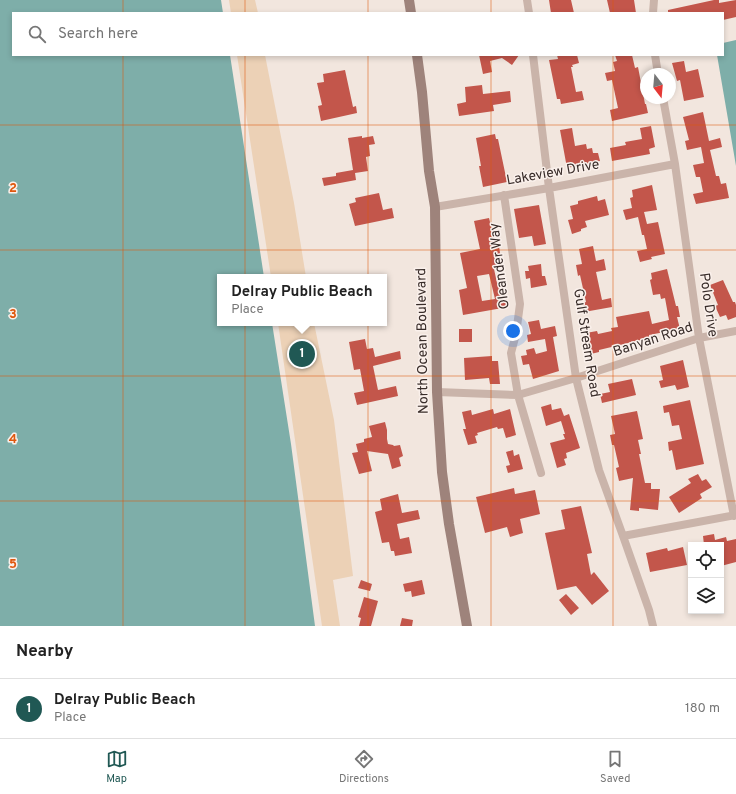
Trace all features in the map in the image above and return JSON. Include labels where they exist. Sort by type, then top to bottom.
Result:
[{"type":"main road","points":[[409,0],[411,12]]},
{"type":"main road","name":"North Ocean Boulevard","points":[[417,56],[434,206],[437,392],[442,472],[448,524],[467,626]]},
{"type":"street","points":[[527,0],[528,12]]},
{"type":"street","points":[[653,12],[654,0]]},
{"type":"street","name":"Gulf Stream Road","points":[[533,56],[549,188],[576,378],[599,470],[649,610],[653,626]]},
{"type":"street","points":[[655,56],[657,68]]},
{"type":"street","name":"Polo Drive","points":[[664,104],[675,164],[699,338],[735,515]]},
{"type":"street","name":"Lakeview Drive","points":[[434,206],[549,188],[675,164]]},
{"type":"street","name":"Oleander Way","points":[[504,195],[520,304],[516,334],[511,353],[518,395],[541,473]]},
{"type":"street","name":"Banyan Road","points":[[437,392],[518,395],[576,378],[699,338],[736,331]]},
{"type":"street","points":[[623,536],[735,515]]},
{"type":"sand","points":[[229,0],[255,0],[258,12],[231,12]]},
{"type":"sand","points":[[237,56],[265,56],[294,203],[306,274],[271,274]]},
{"type":"sand","points":[[278,326],[315,326],[334,420],[353,576],[333,580],[340,626],[322,626]]},
{"type":"water","points":[[0,0],[221,0],[223,12],[12,12],[12,56],[230,56],[264,274],[217,274],[217,326],[272,326],[291,444],[315,626],[0,626]]},
{"type":"water","points":[[736,40],[736,166],[717,56],[724,56],[724,43]]},
{"type":"building","points":[[549,0],[571,0],[574,12],[551,12]]},
{"type":"building","points":[[607,0],[634,0],[636,12],[610,12]]},
{"type":"building","points":[[714,0],[719,0],[719,3],[736,0],[736,17],[724,20],[724,12],[668,12],[668,10]]},
{"type":"building","points":[[479,56],[518,56],[512,65],[502,58],[490,61],[492,72],[483,74]]},
{"type":"building","points":[[557,56],[577,56],[579,63],[572,65],[573,67],[571,67],[576,92],[582,91],[584,100],[561,104],[560,99],[557,99],[549,60],[558,59]]},
{"type":"building","points":[[615,56],[632,56],[635,68],[638,67],[640,78],[640,104],[646,104],[648,113],[612,121],[610,110],[618,108],[612,80],[607,81],[605,73],[615,71],[613,62],[617,61]]},
{"type":"building","points":[[684,61],[686,72],[698,69],[704,97],[684,101],[680,80],[677,81],[676,68],[673,68],[672,63]]},
{"type":"building","points":[[345,70],[353,107],[356,106],[357,113],[321,121],[318,106],[322,105],[317,83],[324,82],[323,74]]},
{"type":"building","points":[[482,85],[483,94],[510,91],[511,102],[493,105],[494,111],[459,116],[457,104],[466,102],[465,87]]},
{"type":"building","points":[[703,112],[709,141],[720,138],[722,147],[710,150],[716,176],[719,176],[721,184],[726,183],[729,198],[696,204],[693,194],[703,192],[700,177],[696,177],[693,165],[704,163],[701,147],[687,150],[685,141],[689,140],[683,117]]},
{"type":"building","points":[[651,126],[655,147],[649,149],[650,154],[612,161],[610,148],[626,145],[625,142],[642,139],[640,128]]},
{"type":"building","points":[[572,128],[575,146],[586,144],[587,149],[592,148],[593,153],[598,153],[600,161],[567,168],[560,130]]},
{"type":"building","points":[[495,134],[496,139],[498,139],[507,182],[483,187],[476,138]]},
{"type":"building","points":[[362,136],[362,138],[373,136],[375,144],[369,145],[370,156],[366,157],[368,171],[355,173],[356,180],[324,186],[322,178],[336,176],[336,173],[353,170],[348,138]]},
{"type":"building","points":[[652,185],[657,210],[644,212],[647,224],[658,222],[665,254],[651,257],[652,259],[640,262],[637,251],[647,249],[644,235],[642,235],[638,217],[626,220],[623,210],[632,208],[630,198],[633,197],[632,190]]},
{"type":"building","points":[[379,193],[383,210],[392,208],[394,218],[355,226],[349,204],[356,202],[355,198]]},
{"type":"building","points":[[597,196],[598,201],[605,199],[609,215],[585,221],[587,227],[572,234],[568,220],[573,219],[570,206],[578,204],[578,201]]},
{"type":"building","points":[[539,205],[546,244],[534,246],[532,236],[519,238],[514,209]]},
{"type":"building","points":[[489,218],[496,246],[499,246],[502,267],[494,269],[497,283],[503,281],[508,307],[463,315],[459,290],[467,288],[460,253],[480,249],[474,221]],"holes":[[[489,274],[495,299],[482,301],[477,276]]]},
{"type":"building","points":[[593,246],[596,261],[604,259],[606,270],[596,272],[602,300],[611,298],[612,307],[584,312],[583,303],[586,302],[580,275],[578,276],[576,265],[582,264],[579,249]]},
{"type":"building","points":[[541,264],[542,276],[545,276],[547,285],[531,288],[530,278],[526,279],[525,271],[529,271],[528,266]]},
{"type":"building","points":[[667,269],[676,306],[678,306],[680,317],[677,317],[680,329],[649,335],[649,338],[599,350],[599,352],[591,354],[586,333],[597,331],[598,334],[612,331],[611,328],[618,327],[616,317],[649,311],[652,324],[669,320],[665,298],[661,299],[660,294],[653,295],[650,280],[652,279],[651,273]]},
{"type":"building","points":[[723,280],[733,302],[735,302],[736,305],[736,317],[728,320],[726,315],[720,317],[715,306],[718,305],[710,285]]},
{"type":"building","points":[[539,320],[541,329],[555,326],[557,336],[553,337],[559,371],[533,379],[529,364],[523,365],[521,356],[527,355],[526,350],[534,348],[536,354],[547,351],[545,339],[528,342],[527,335],[531,334],[528,322]]},
{"type":"building","points":[[459,329],[472,329],[472,342],[459,342]]},
{"type":"building","points":[[365,339],[367,349],[373,348],[375,357],[400,351],[401,359],[373,366],[378,390],[396,386],[398,396],[357,405],[354,393],[364,391],[360,369],[354,370],[349,342]]},
{"type":"building","points":[[492,356],[492,361],[498,361],[500,384],[490,384],[489,378],[465,380],[464,358]]},
{"type":"building","points":[[683,360],[689,387],[677,390],[675,385],[661,388],[659,381],[663,380],[660,366]]},
{"type":"building","points":[[632,379],[636,395],[602,403],[600,394],[610,392],[608,384]]},
{"type":"building","points":[[690,400],[704,464],[676,470],[672,450],[669,451],[668,442],[682,439],[679,425],[672,426],[669,412],[664,413],[663,406]]},
{"type":"building","points":[[551,404],[552,410],[561,408],[564,416],[569,414],[580,448],[566,453],[567,458],[564,459],[566,465],[557,468],[550,443],[565,439],[563,434],[565,434],[561,421],[546,426],[541,407]]},
{"type":"building","points":[[493,409],[494,414],[510,409],[516,435],[506,438],[503,428],[498,429],[497,427],[477,433],[478,435],[475,436],[477,443],[468,445],[463,429],[466,429],[462,412],[471,410],[472,415]]},
{"type":"building","points":[[637,411],[643,439],[638,440],[641,454],[639,454],[645,483],[651,483],[651,489],[660,489],[658,510],[639,508],[639,511],[630,510],[633,478],[619,481],[616,468],[619,467],[610,435],[615,434],[611,416]]},
{"type":"building","points":[[385,422],[388,444],[394,446],[400,445],[403,456],[399,458],[401,466],[392,469],[388,454],[367,451],[372,471],[359,474],[352,453],[358,452],[356,444],[364,442],[364,439],[372,437],[369,426]]},
{"type":"building","points":[[513,450],[514,456],[519,454],[523,469],[508,473],[506,466],[510,465],[506,452]]},
{"type":"building","points":[[698,474],[702,481],[706,479],[712,487],[700,494],[702,498],[679,513],[669,497],[691,483],[688,479]]},
{"type":"building","points":[[514,488],[515,494],[535,490],[540,514],[520,519],[523,533],[510,537],[507,527],[485,533],[476,497]]},
{"type":"building","points":[[398,494],[402,513],[418,510],[420,519],[397,524],[400,539],[409,537],[412,553],[395,556],[394,551],[391,551],[389,542],[382,543],[375,512],[382,510],[380,499]]},
{"type":"building","points":[[581,506],[592,553],[587,554],[591,575],[594,572],[609,591],[592,605],[576,586],[557,590],[545,533],[565,529],[561,510]]},
{"type":"building","points":[[714,534],[715,540],[726,537],[727,541],[736,539],[736,562],[724,565],[724,542],[704,542],[703,536]]},
{"type":"building","points":[[683,547],[687,565],[650,572],[646,553],[667,548],[668,551]]},
{"type":"building","points":[[361,580],[372,584],[370,591],[358,588]]},
{"type":"building","points":[[422,580],[425,594],[412,597],[411,591],[405,592],[403,584]]},
{"type":"building","points":[[566,594],[579,608],[571,615],[559,600]]},
{"type":"building","points":[[364,597],[378,601],[371,626],[359,626],[361,618],[358,617]]},
{"type":"building","points":[[402,618],[413,620],[412,626],[400,626]]},
{"type":"place","name":"Delray Public Beach","points":[[302,354]]}]
